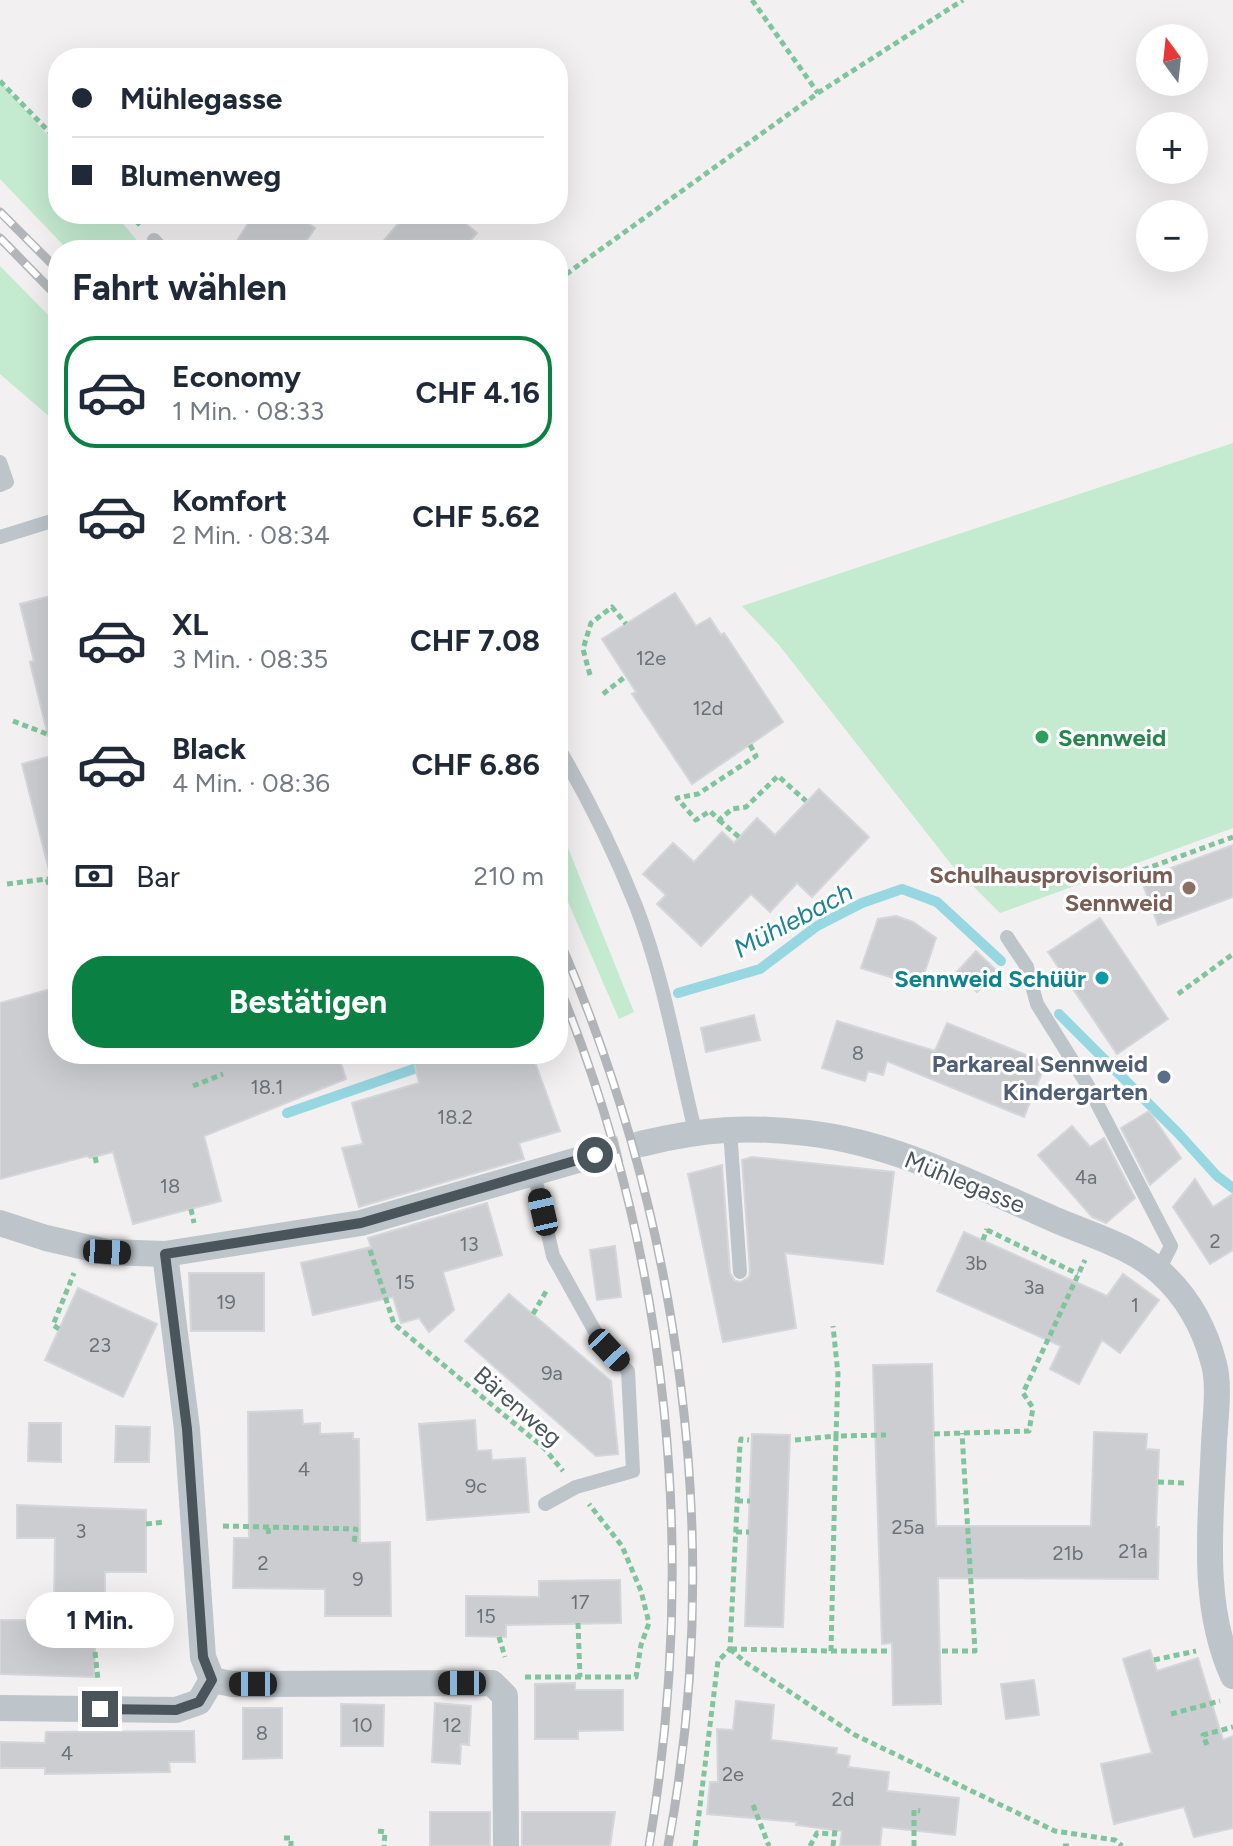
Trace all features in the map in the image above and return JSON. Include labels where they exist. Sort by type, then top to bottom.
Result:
[{"type":"street","name":"Mühlegasse","points":[[645,1143],[695,1131],[730,1130],[809,1133],[866,1144],[924,1163],[1124,1249],[1159,1270],[1187,1300],[1224,1366],[1209,1547],[1213,1606],[1230,1688]]},
{"type":"street","points":[[0,1223],[46,1238],[107,1252],[165,1254],[361,1223],[595,1155]]},
{"type":"street","points":[[165,1254],[187,1429],[203,1657],[212,1680]]},
{"type":"street","points":[[212,1680],[232,1684],[498,1690],[506,1846]]},
{"type":"street","points":[[0,1708],[176,1710],[199,1702],[212,1680]]},
{"type":"lane","points":[[0,462],[7,482],[0,485]]},
{"type":"lane","points":[[0,537],[48,522]]},
{"type":"lane","points":[[568,764],[593,808],[637,908],[663,996],[695,1131]]},
{"type":"lane","points":[[1007,937],[1027,967],[1037,1004],[1087,1084],[1171,1246],[1159,1270]]},
{"type":"lane","points":[[730,1130],[740,1272]]},
{"type":"lane","points":[[534,1173],[553,1256],[602,1344],[628,1371],[633,1471],[576,1487],[545,1504]]},
{"type":"path","points":[[752,0],[818,93]]},
{"type":"path","points":[[568,273],[818,93],[963,0]]},
{"type":"path","points":[[0,81],[48,131]]},
{"type":"path","points":[[590,675],[583,649],[591,623],[612,607],[626,624]]},
{"type":"path","points":[[603,694],[626,676]]},
{"type":"path","points":[[13,721],[47,734]]},
{"type":"path","points":[[739,837],[710,811],[696,820],[677,798],[698,794],[756,756],[750,745]]},
{"type":"path","points":[[719,820],[732,809],[746,807],[778,776],[806,801]]},
{"type":"path","points":[[1115,880],[1233,837]]},
{"type":"path","points":[[7,884],[47,879],[48,882]]},
{"type":"path","points":[[1178,994],[1233,954]]},
{"type":"path","points":[[193,1086],[223,1074]]},
{"type":"path","points":[[95,1157],[97,1165]]},
{"type":"path","points":[[191,1209],[193,1219]]},
{"type":"path","name":"Bärenweg","points":[[361,1223],[394,1324],[544,1448],[622,1546],[641,1591],[649,1623],[641,1645],[636,1677],[580,1677]]},
{"type":"path","points":[[985,1235],[1078,1274]]},
{"type":"path","points":[[934,1434],[1029,1431],[1033,1408],[1023,1393],[1095,1237]]},
{"type":"path","points":[[59,1329],[53,1325],[74,1272]]},
{"type":"path","points":[[831,1651],[838,1374],[833,1326]]},
{"type":"path","points":[[942,1651],[975,1651],[962,1433]]},
{"type":"path","points":[[795,1440],[886,1435]]},
{"type":"path","points":[[695,1846],[718,1661],[730,1649],[741,1439],[749,1440]]},
{"type":"path","points":[[1158,1482],[1195,1484]]},
{"type":"path","points":[[737,1501],[750,1501]]},
{"type":"path","points":[[194,1526],[356,1529],[354,1543]]},
{"type":"path","points":[[268,1528],[269,1538]]},
{"type":"path","points":[[736,1532],[749,1532]]},
{"type":"path","points":[[498,1690],[511,1677],[580,1677],[578,1623]]},
{"type":"path","points":[[1154,1660],[1209,1648]]},
{"type":"path","points":[[730,1649],[890,1651]]},
{"type":"path","points":[[730,1649],[855,1735],[1055,1831],[1115,1840],[1122,1846]]},
{"type":"path","points":[[1171,1714],[1230,1688]]},
{"type":"path","points":[[1207,1745],[1203,1735],[1233,1727]]},
{"type":"path","points":[[753,1805],[769,1846]]},
{"type":"path","points":[[914,1846],[914,1810],[920,1811]]},
{"type":"path","points":[[378,1831],[385,1832],[384,1846]]},
{"type":"path","points":[[810,1846],[817,1833],[834,1832],[833,1846]]},
{"type":"path","points":[[284,1838],[291,1838],[291,1846]]},
{"type":"path","points":[[1063,1846],[1071,1846]]},
{"type":"green space","points":[[0,81],[48,136],[48,224],[123,224],[137,240],[58,240],[0,179]]},
{"type":"green space","points":[[0,266],[48,315],[48,415],[0,374]]},
{"type":"green space","name":"Sennweid","points":[[1233,443],[1233,828],[1000,913],[951,864],[779,645],[742,606]]},
{"type":"green space","points":[[568,848],[634,1012],[619,1019],[568,902]]},
{"type":"building","points":[[248,224],[309,224],[315,228],[307,240],[237,240]]},
{"type":"building","points":[[398,224],[466,224],[477,233],[471,240],[384,240]]},
{"type":"building","points":[[675,593],[696,626],[710,618],[721,635],[724,633],[783,722],[692,784],[632,694],[636,692],[602,639]]},
{"type":"building","points":[[48,597],[48,736],[30,662],[34,661],[20,604]]},
{"type":"building","points":[[48,757],[48,866],[22,764]]},
{"type":"building","points":[[819,789],[869,837],[812,897],[797,883],[770,912],[751,894],[701,946],[657,904],[666,895],[643,874],[673,843],[694,862],[722,832],[734,843],[757,818],[775,835]]},
{"type":"building","name":"Schulhausprovisorium Sennweid","points":[[1233,845],[1233,897],[1158,925],[1141,879]]},
{"type":"building","points":[[896,916],[913,922],[936,938],[920,986],[861,968],[878,919]]},
{"type":"building","name":"Sennweid Schüür","points":[[1100,918],[1168,1019],[1117,1054],[1048,952]]},
{"type":"building","points":[[976,951],[997,971],[977,992],[956,973]]},
{"type":"building","points":[[48,990],[48,1064],[341,1064],[346,1079],[204,1136],[221,1201],[133,1224],[113,1152],[0,1179],[0,1003]]},
{"type":"building","points":[[754,1015],[760,1040],[706,1052],[701,1028]]},
{"type":"building","points":[[837,1021],[935,1051],[947,1023],[1046,1063],[1024,1117],[887,1061],[883,1075],[868,1071],[865,1081],[822,1068]]},
{"type":"building","points":[[414,1064],[536,1064],[560,1131],[519,1143],[524,1159],[359,1207],[342,1148],[363,1144],[352,1103],[419,1083]]},
{"type":"building","points":[[1149,1111],[1181,1158],[1150,1185],[1121,1128]]},
{"type":"building","points":[[1072,1126],[1090,1147],[1104,1138],[1135,1198],[1106,1223],[1092,1217],[1038,1155]]},
{"type":"building","points":[[752,1157],[894,1172],[883,1264],[785,1253],[796,1328],[723,1342],[688,1174],[722,1165],[730,1273],[735,1281],[741,1282],[749,1277],[750,1271],[742,1160]]},
{"type":"building","points":[[1195,1179],[1213,1207],[1233,1194],[1233,1250],[1210,1264],[1173,1207]]},
{"type":"building","points":[[487,1203],[502,1255],[443,1272],[454,1310],[429,1332],[419,1318],[401,1323],[393,1297],[313,1315],[301,1263],[371,1247],[368,1238]]},
{"type":"building","points":[[964,1232],[1107,1296],[1123,1274],[1159,1300],[1120,1353],[1102,1340],[1079,1384],[1050,1369],[1061,1346],[937,1291]]},
{"type":"building","points":[[615,1246],[621,1297],[597,1300],[590,1250]]},
{"type":"building","points":[[189,1273],[264,1273],[264,1331],[191,1331]]},
{"type":"building","points":[[78,1288],[157,1324],[123,1397],[45,1360]]},
{"type":"building","points":[[509,1294],[611,1381],[618,1454],[596,1456],[465,1341]]},
{"type":"building","points":[[932,1364],[936,1526],[1091,1526],[1094,1432],[1147,1434],[1146,1449],[1159,1450],[1156,1527],[1159,1527],[1158,1579],[938,1578],[941,1704],[893,1705],[892,1643],[882,1644],[873,1365]]},
{"type":"building","points":[[302,1410],[303,1424],[320,1423],[320,1434],[353,1433],[353,1439],[359,1439],[360,1543],[390,1542],[391,1616],[325,1616],[325,1589],[233,1588],[234,1538],[249,1538],[248,1412]]},
{"type":"building","points":[[475,1420],[477,1451],[491,1450],[492,1460],[525,1458],[529,1512],[427,1520],[419,1424]]},
{"type":"building","points":[[29,1423],[61,1423],[61,1462],[28,1461]]},
{"type":"building","points":[[116,1426],[150,1427],[149,1462],[115,1462]]},
{"type":"building","points":[[752,1434],[790,1435],[783,1627],[745,1626]]},
{"type":"building","points":[[17,1505],[146,1510],[146,1572],[105,1572],[105,1623],[96,1623],[94,1677],[0,1674],[0,1620],[32,1620],[32,1604],[54,1604],[55,1538],[17,1538]]},
{"type":"building","points":[[620,1580],[621,1623],[506,1625],[506,1637],[466,1636],[466,1596],[539,1597],[539,1581]]},
{"type":"building","points":[[1150,1650],[1157,1671],[1198,1658],[1223,1740],[1233,1736],[1233,1828],[1194,1837],[1184,1807],[1114,1824],[1101,1764],[1152,1753],[1123,1659]]},
{"type":"building","points":[[1034,1680],[1039,1715],[1006,1719],[1001,1684]]},
{"type":"building","points":[[575,1683],[575,1690],[623,1690],[623,1730],[578,1731],[578,1739],[535,1739],[535,1684]]},
{"type":"building","points":[[736,1701],[774,1705],[771,1740],[837,1748],[836,1754],[850,1756],[848,1767],[889,1772],[887,1791],[959,1798],[955,1835],[882,1827],[880,1846],[840,1846],[842,1831],[796,1825],[797,1822],[707,1814],[710,1782],[718,1782],[717,1729],[733,1730]]},
{"type":"building","points":[[435,1703],[471,1706],[469,1745],[461,1744],[460,1764],[432,1762]]},
{"type":"building","points":[[341,1704],[384,1705],[383,1746],[341,1746]]},
{"type":"building","points":[[243,1708],[282,1708],[282,1758],[243,1759]]},
{"type":"building","points":[[194,1731],[195,1762],[169,1762],[170,1772],[45,1774],[45,1768],[0,1768],[0,1742],[45,1743],[46,1732]]},
{"type":"building","points":[[430,1812],[490,1812],[490,1846],[430,1846]]},
{"type":"building","points":[[522,1812],[615,1812],[610,1846],[522,1846]]},
{"type":"waterway","name":"Mühlebach","points":[[678,993],[760,969],[817,926],[862,903],[902,889],[937,902],[1001,961]]},
{"type":"waterway","name":"Mühlebach","points":[[1059,1014],[1217,1176],[1233,1188]]},
{"type":"waterway","name":"Mühlebach","points":[[287,1113],[428,1064]]},
{"type":"tunnel","points":[[595,1155],[645,1143]]},
{"type":"railway","points":[[0,212],[48,260]]},
{"type":"railway","points":[[0,238],[48,287]]},
{"type":"railway","points":[[568,963],[600,1045],[635,1156],[662,1269],[680,1383],[691,1499],[692,1615],[685,1731],[668,1846]]},
{"type":"railway","points":[[568,1011],[596,1088],[626,1193],[649,1300],[664,1409],[671,1518],[671,1627],[664,1737],[649,1846]]},
{"type":"place","name":"Sennweid","points":[[1042,737]]},
{"type":"place","name":"Schulhausprovisorium Sennweid","points":[[1189,888]]},
{"type":"place","name":"Sennweid Schüür","points":[[1102,978]]},
{"type":"place","name":"Parkareal Sennweid Kindergarten","points":[[1164,1077]]},
{"type":"route","points":[[100,1709],[176,1710],[199,1702],[212,1680],[203,1657],[187,1429],[165,1254],[361,1223],[595,1155]]}]
